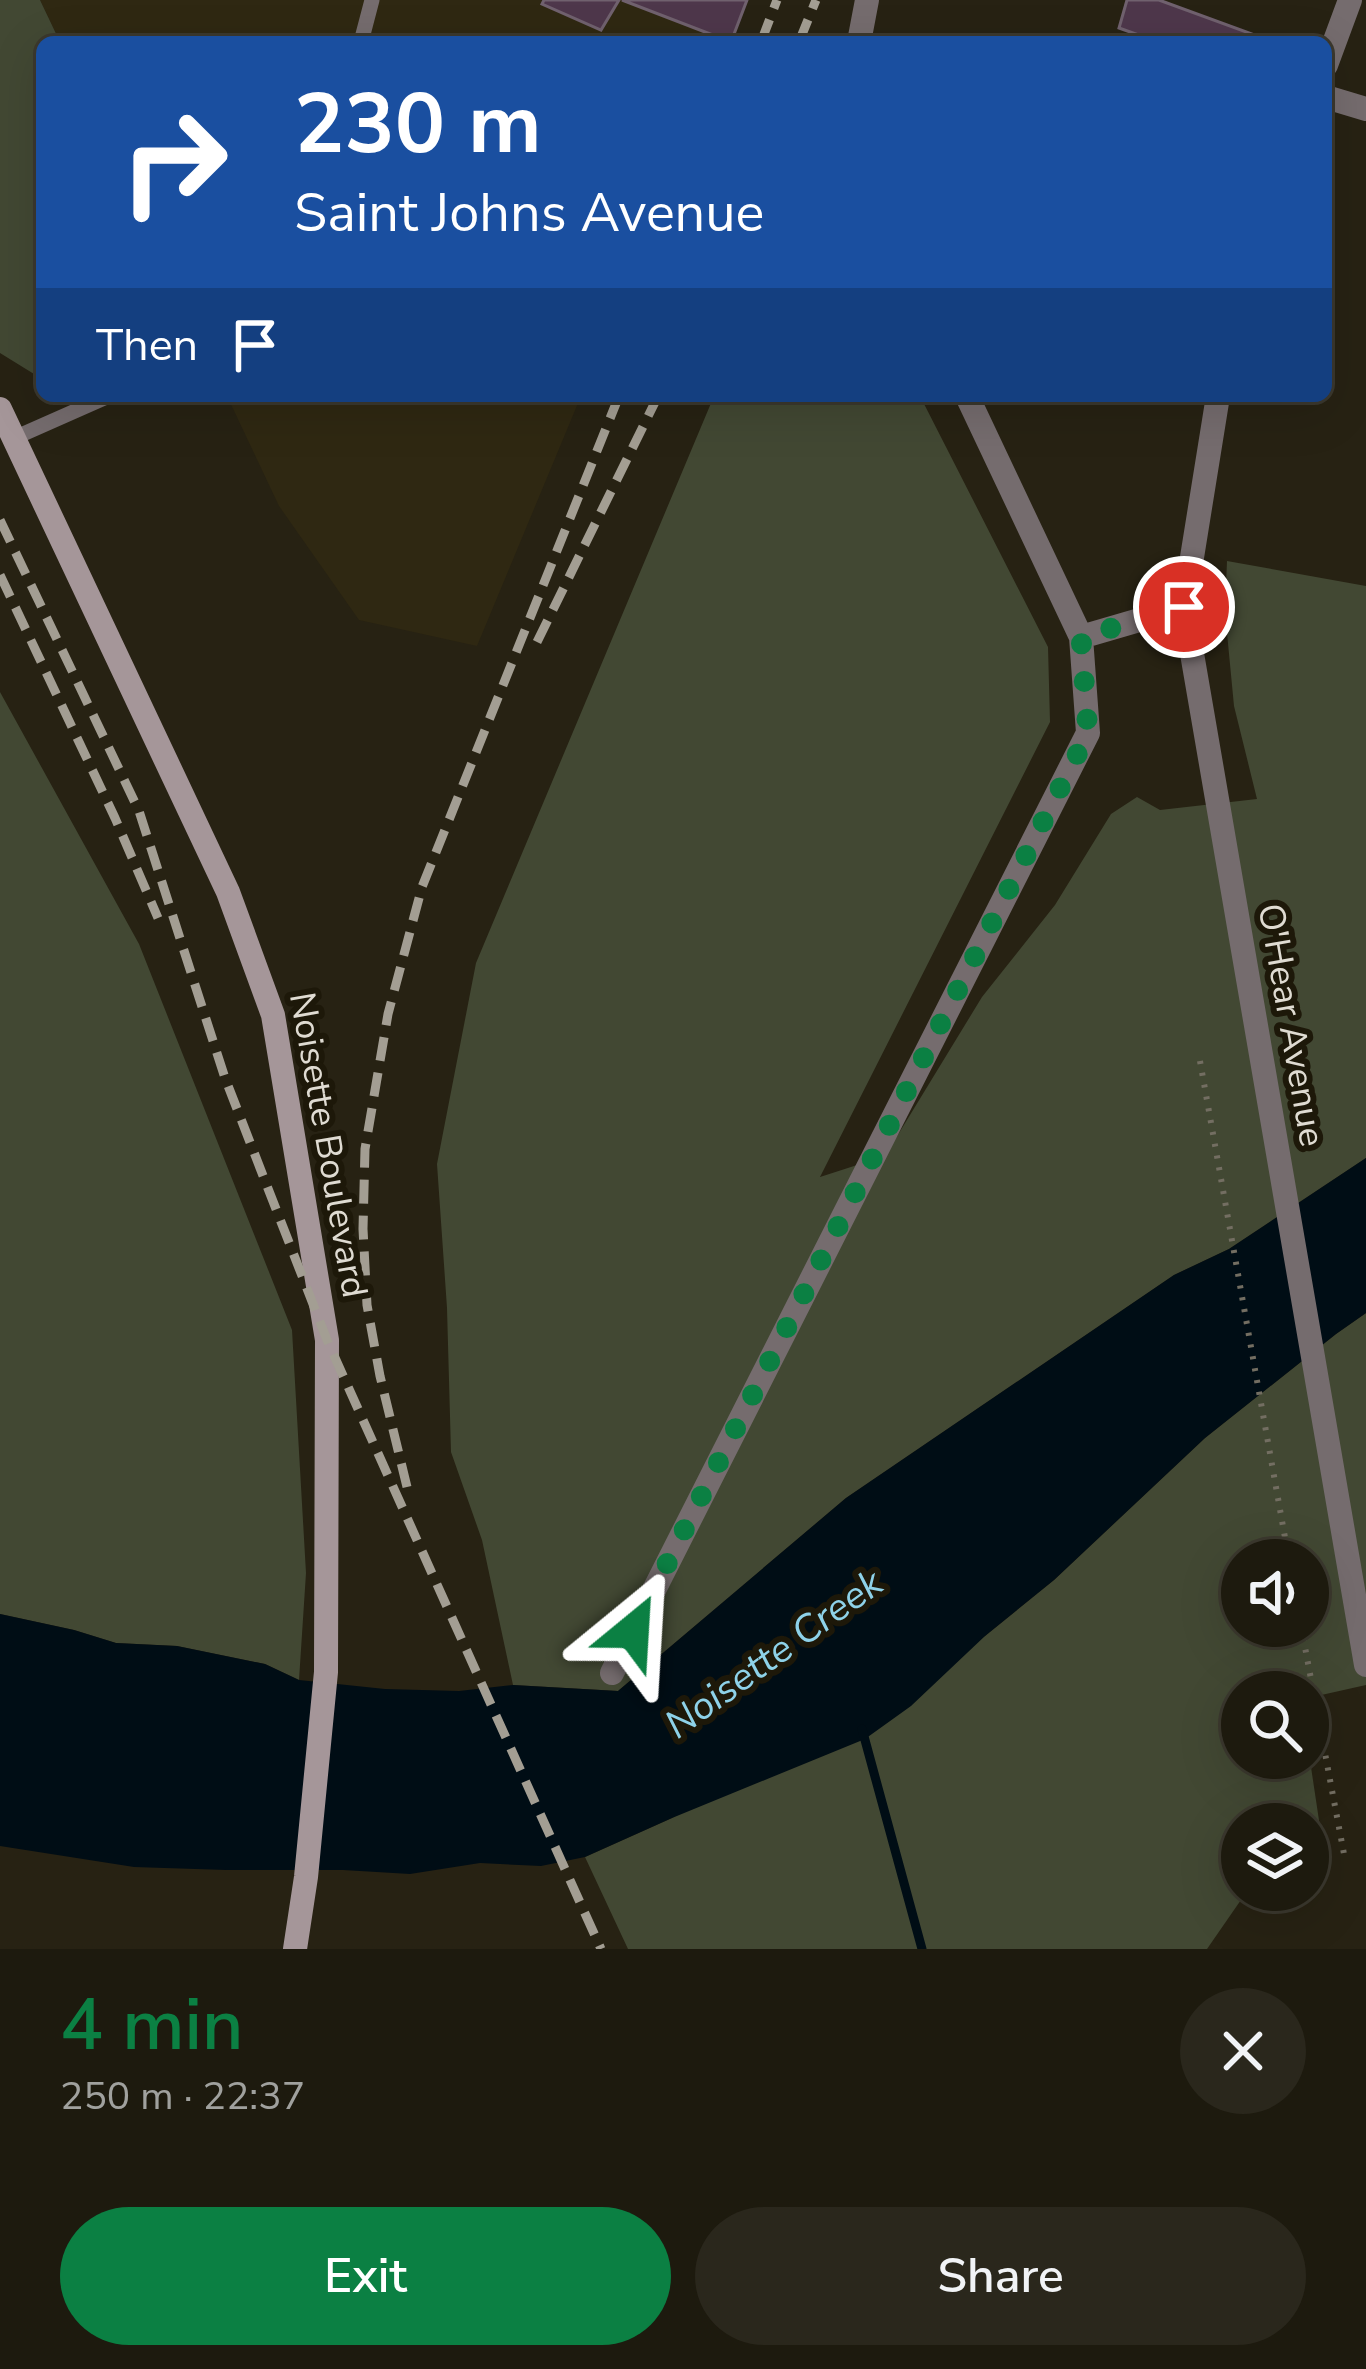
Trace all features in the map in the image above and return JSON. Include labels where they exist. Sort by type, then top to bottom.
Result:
[{"type":"street","points":[[860,36],[867,0]]},
{"type":"street","points":[[1332,49],[1350,0]]},
{"type":"street","points":[[1332,99],[1366,109]]},
{"type":"street","points":[[612,1672],[1088,733],[1081,637],[970,402]]},
{"type":"street","name":"O'Hear Avenue","points":[[1217,402],[1184,607],[1366,1665]]},
{"type":"street","name":"Noisette Boulevard","points":[[0,409],[228,892],[273,1015],[326,1340],[326,1672],[295,1949]]},
{"type":"street","points":[[1081,637],[1184,607]]},
{"type":"lane","points":[[363,36],[372,0]]},
{"type":"lane","points":[[14,438],[95,402]]},
{"type":"path","points":[[1199,1061],[1285,1539]]},
{"type":"path","points":[[1305,1647],[1344,1854]]},
{"type":"shaded area","points":[[40,0],[746,0],[731,36],[57,36]]},
{"type":"shaded area","points":[[230,402],[579,402],[477,646],[359,620],[279,506]]},
{"type":"green space","points":[[0,0],[40,0],[57,36],[36,36],[36,374],[0,353]]},
{"type":"green space","points":[[711,402],[923,402],[1048,647],[1050,722],[820,1177],[885,1156],[982,997],[1055,905],[1111,814],[1137,797],[1160,810],[1257,799],[1234,706],[1225,612],[1227,561],[1366,586],[1366,1158],[1229,1249],[1174,1275],[846,1498],[618,1691],[513,1685],[482,1540],[451,1452],[437,1164],[476,963]]},
{"type":"green space","points":[[0,692],[139,944],[292,1330],[306,1573],[299,1680],[265,1664],[177,1646],[116,1643],[0,1614]]},
{"type":"green space","points":[[1366,1313],[1366,1685],[1329,1693],[1329,1671],[1221,1671],[1221,1779],[1313,1779],[1316,1803],[1221,1803],[1221,1911],[1233,1911],[1207,1949],[628,1949],[585,1857],[672,1818],[985,1636],[1054,1580],[1205,1438]]},
{"type":"water","name":"Noisette Creek","points":[[1366,1158],[1366,1313],[1205,1438],[1054,1580],[911,1706],[865,1739],[585,1857],[541,1866],[480,1863],[410,1874],[134,1867],[0,1846],[0,1614],[116,1643],[177,1646],[265,1664],[299,1680],[385,1689],[459,1691],[513,1685],[618,1691],[846,1498],[1174,1275],[1229,1249]]},
{"type":"building","points":[[544,0],[619,0],[601,30],[542,4]]},
{"type":"building","points":[[622,0],[747,0],[733,36],[715,36]]},
{"type":"building","points":[[1127,0],[1159,0],[1258,36],[1141,36],[1119,28]]},
{"type":"waterway","points":[[862,1729],[922,1949]]},
{"type":"railway","points":[[763,36],[777,0]]},
{"type":"railway","points":[[801,36],[816,0]]},
{"type":"railway","points":[[407,1487],[367,1305],[363,1229],[365,1149],[388,1014],[422,887],[617,402]]},
{"type":"railway","points":[[537,642],[655,402]]},
{"type":"railway","points":[[0,520],[139,811],[225,1078],[327,1340],[601,1949]]},
{"type":"railway","points":[[0,575],[158,918]]},
{"type":"route","points":[[633,1631],[1088,733],[1081,637],[1184,607]]}]
